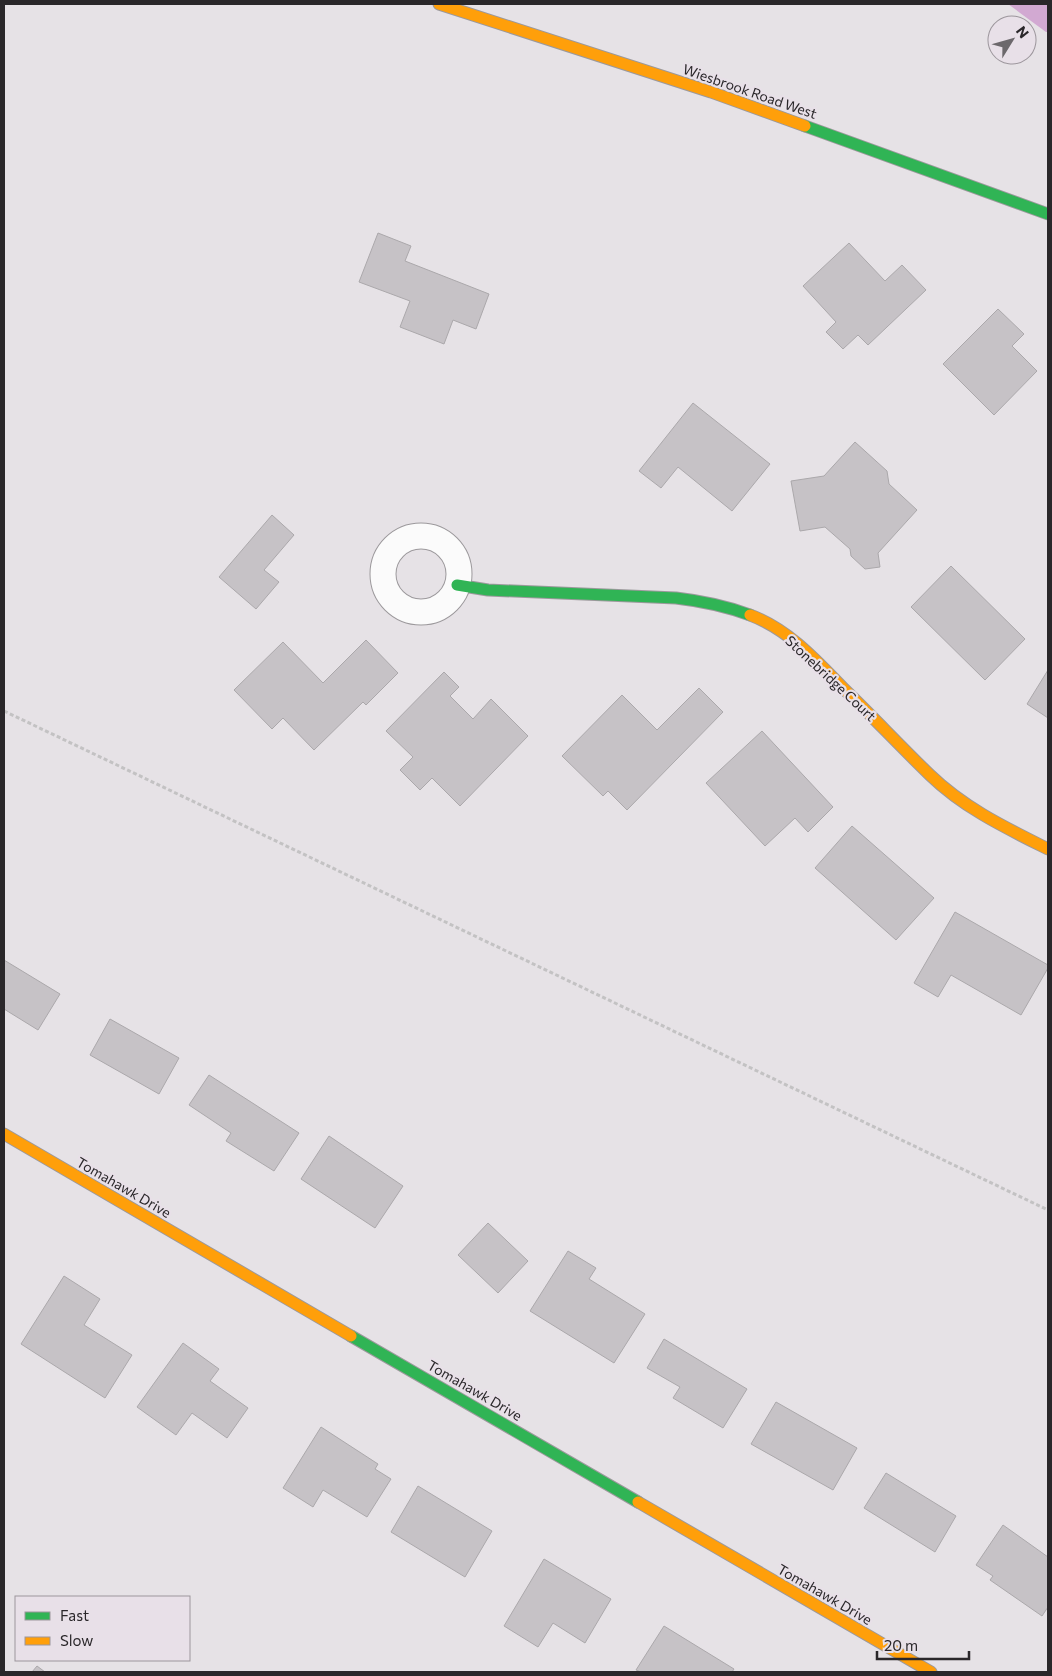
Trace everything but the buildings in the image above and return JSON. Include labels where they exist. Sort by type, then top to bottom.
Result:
[{"type":"street","name":"Wiesbrook Road West","points":[[439,4],[711,92],[1048,214]]},
{"type":"street","name":"Stonebridge Court","points":[[457,585],[488,590],[676,598],[732,608],[764,620],[788,636],[817,661],[931,776],[960,800],[987,818],[1048,849]]},
{"type":"street","name":"Tomahawk Drive","points":[[4,1134],[931,1672]]},
{"type":"path","points":[[4,711],[1048,1210]]},
{"type":"shaded area","points":[[1008,4],[1048,4],[1048,32],[1037,25],[1037,15],[1023,15]]},
{"type":"traffic: fast","points":[[805,126],[1048,214]]},
{"type":"traffic: fast","points":[[457,585],[488,590],[676,598],[714,604],[750,615]]},
{"type":"traffic: fast","points":[[351,1336],[638,1502]]},
{"type":"traffic: slow","points":[[439,4],[711,92],[805,126]]},
{"type":"traffic: slow","points":[[750,615],[777,628],[801,646],[919,764],[957,798],[986,816],[1048,849]]},
{"type":"traffic: slow","points":[[4,1134],[351,1336]]},
{"type":"traffic: slow","points":[[638,1502],[931,1672]]}]
